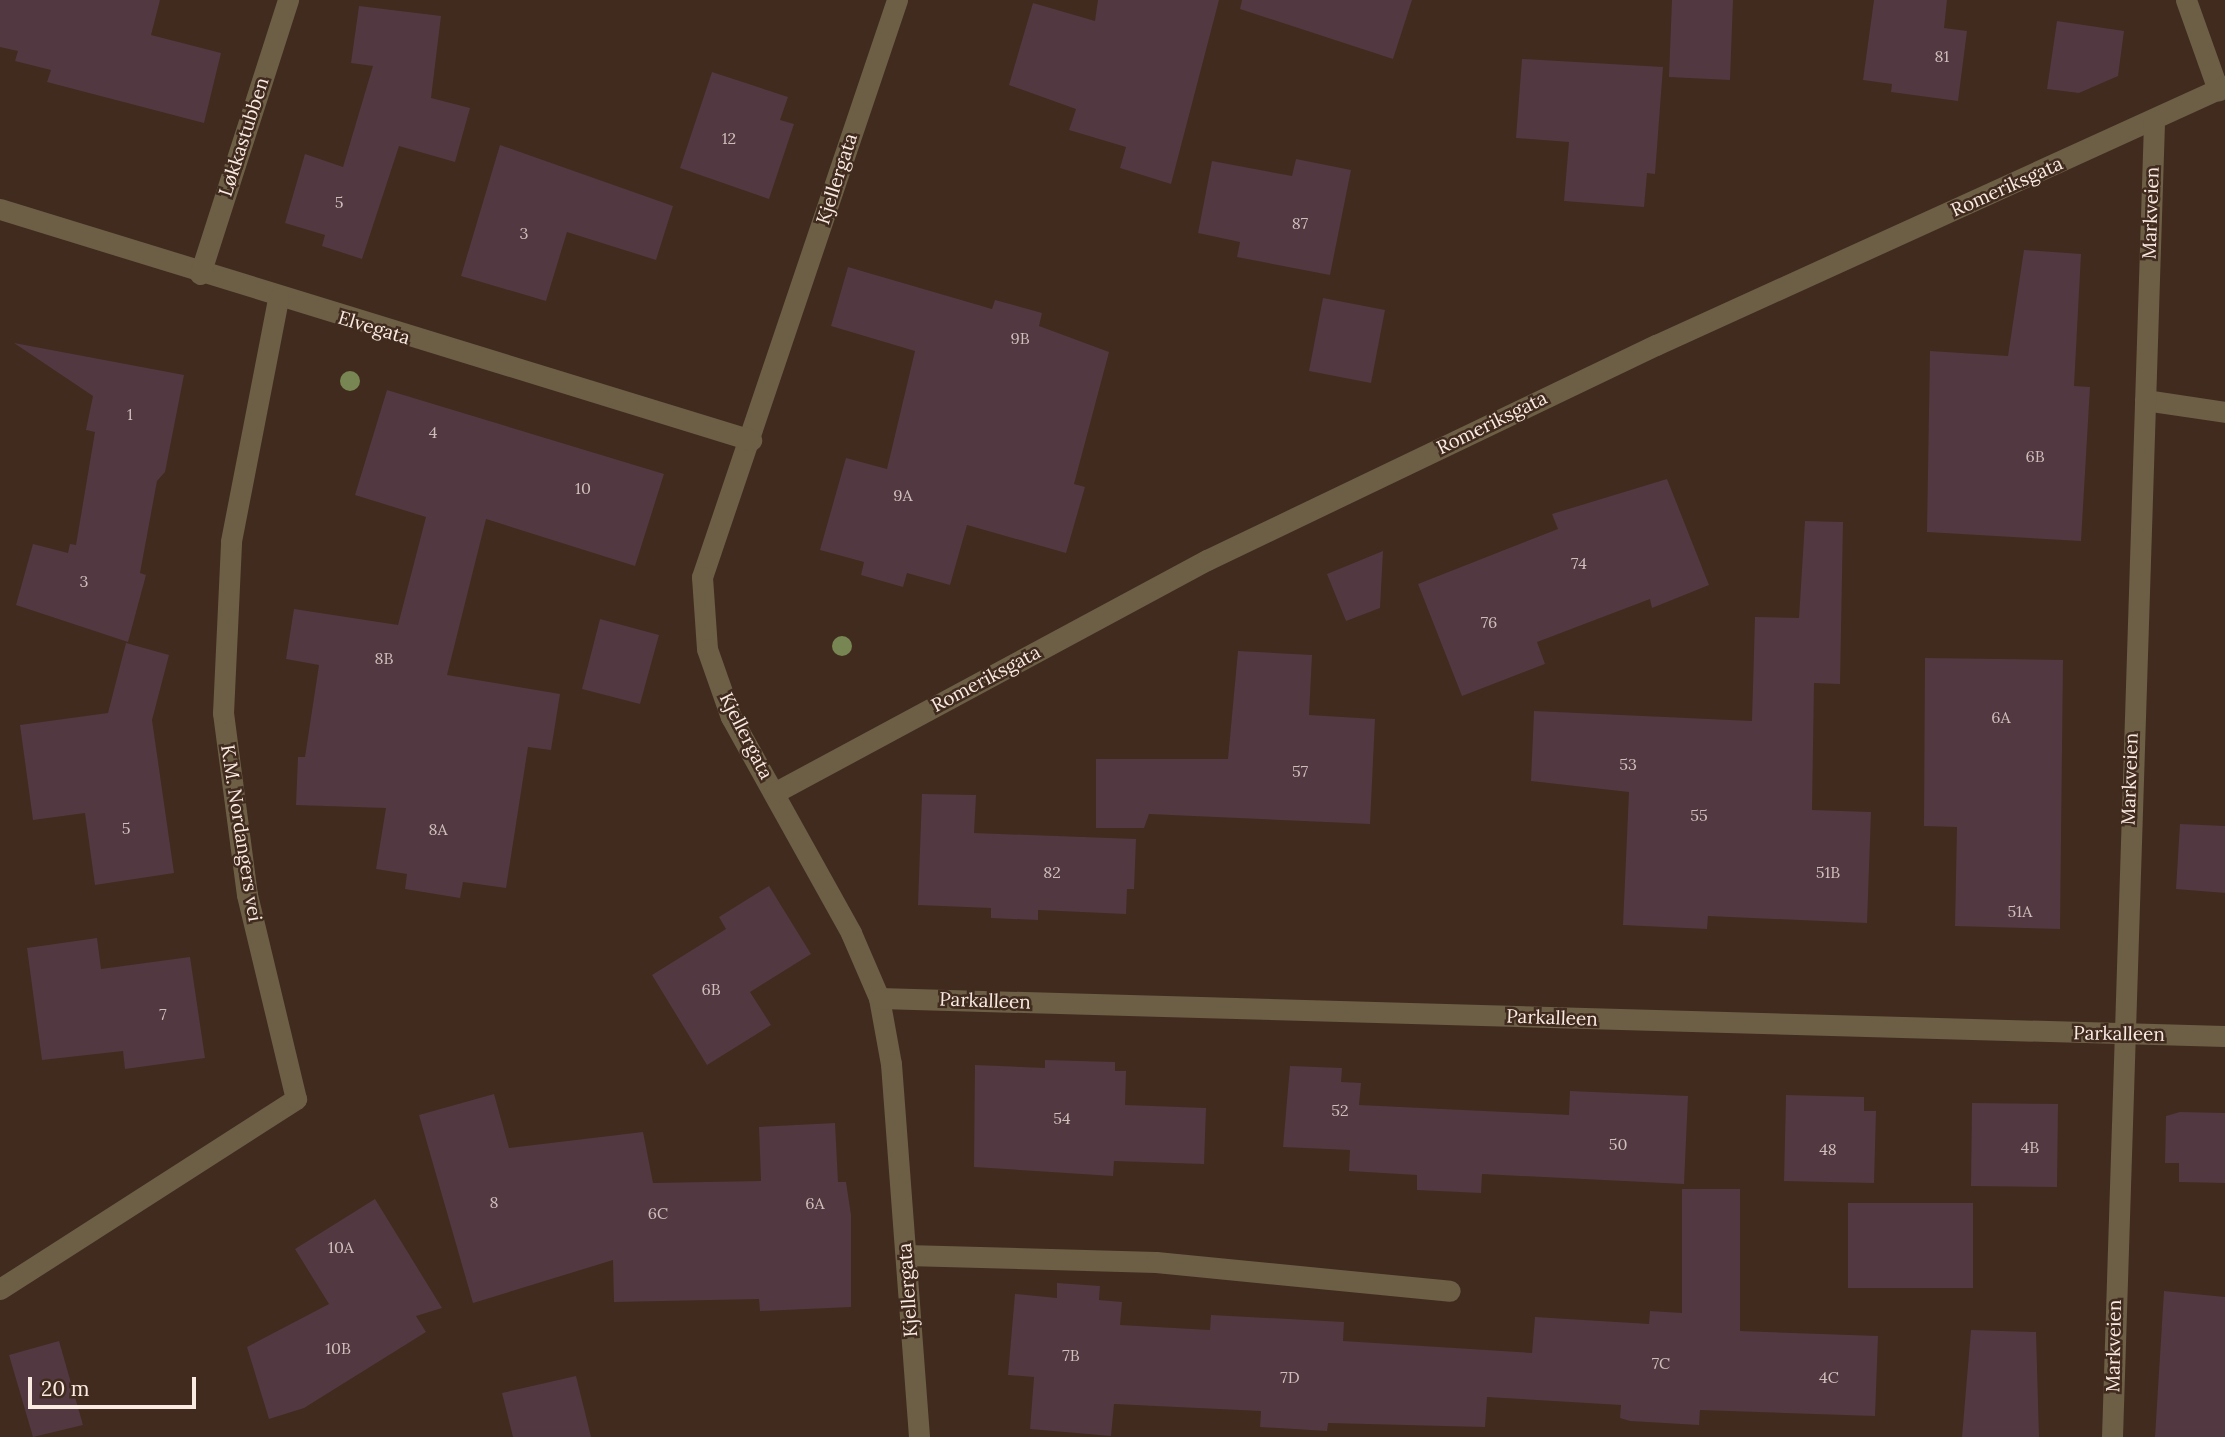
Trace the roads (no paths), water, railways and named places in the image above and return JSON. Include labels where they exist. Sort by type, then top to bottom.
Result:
[{"type":"street","name":"Løkkastubben","points":[[200,274],[288,0]]},
{"type":"street","name":"Kjellergata","points":[[897,0],[751,440],[702,577],[707,649],[731,717],[774,793],[879,998],[891,1064],[919,1437]]},
{"type":"street","points":[[2186,0],[2221,88]]},
{"type":"street","name":"Romeriksgata","points":[[774,793],[1207,560],[1656,345],[2154,122],[2221,88]]},
{"type":"street","name":"Markveien","points":[[2112,1437],[2120,1035],[2154,122]]},
{"type":"street","name":"Elvegata","points":[[0,209],[278,299],[751,440]]},
{"type":"street","name":"K.M. Nordangers vei","points":[[0,1289],[296,1099],[247,895],[222,713],[230,541],[278,299]]},
{"type":"street","points":[[2145,400],[2225,412]]},
{"type":"street","name":"Parkalleen","points":[[879,998],[2120,1035],[2225,1035]]},
{"type":"street","points":[[906,1255],[1156,1262],[1450,1291]]}]
